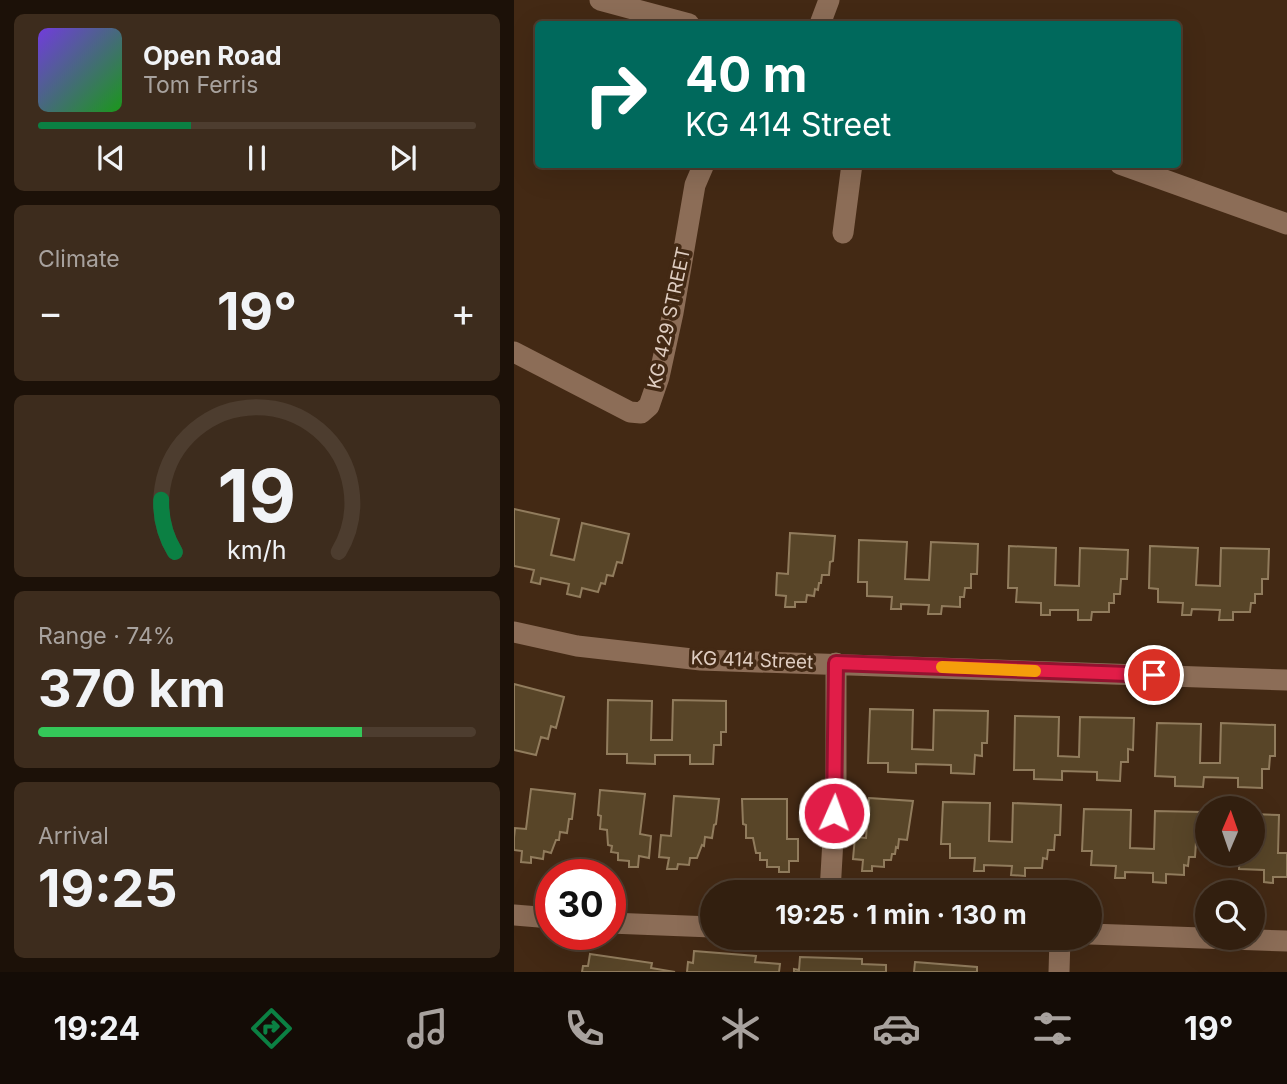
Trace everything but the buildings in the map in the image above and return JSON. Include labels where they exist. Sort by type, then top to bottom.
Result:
[{"type":"street","points":[[600,0],[678,21]]},
{"type":"street","points":[[821,21],[829,0]]},
{"type":"street","name":"KG 429 STREET","points":[[514,352],[630,412],[641,413],[649,406],[659,377],[695,185],[702,168]]},
{"type":"street","points":[[843,233],[851,168]]},
{"type":"street","points":[[1131,168],[1286,224]]},
{"type":"street","name":"KG 414 Street","points":[[514,632],[577,646],[701,660],[1286,680]]},
{"type":"street","points":[[831,880],[836,787],[836,663]]},
{"type":"street","points":[[514,915],[535,917]]},
{"type":"street","points":[[626,924],[700,927]]},
{"type":"street","points":[[1102,934],[1286,941]]},
{"type":"street","points":[[1059,972],[1060,950]]},
{"type":"slow traffic","points":[[942,667],[1035,671]]},
{"type":"route","points":[[834,813],[836,663],[1154,675]]}]
